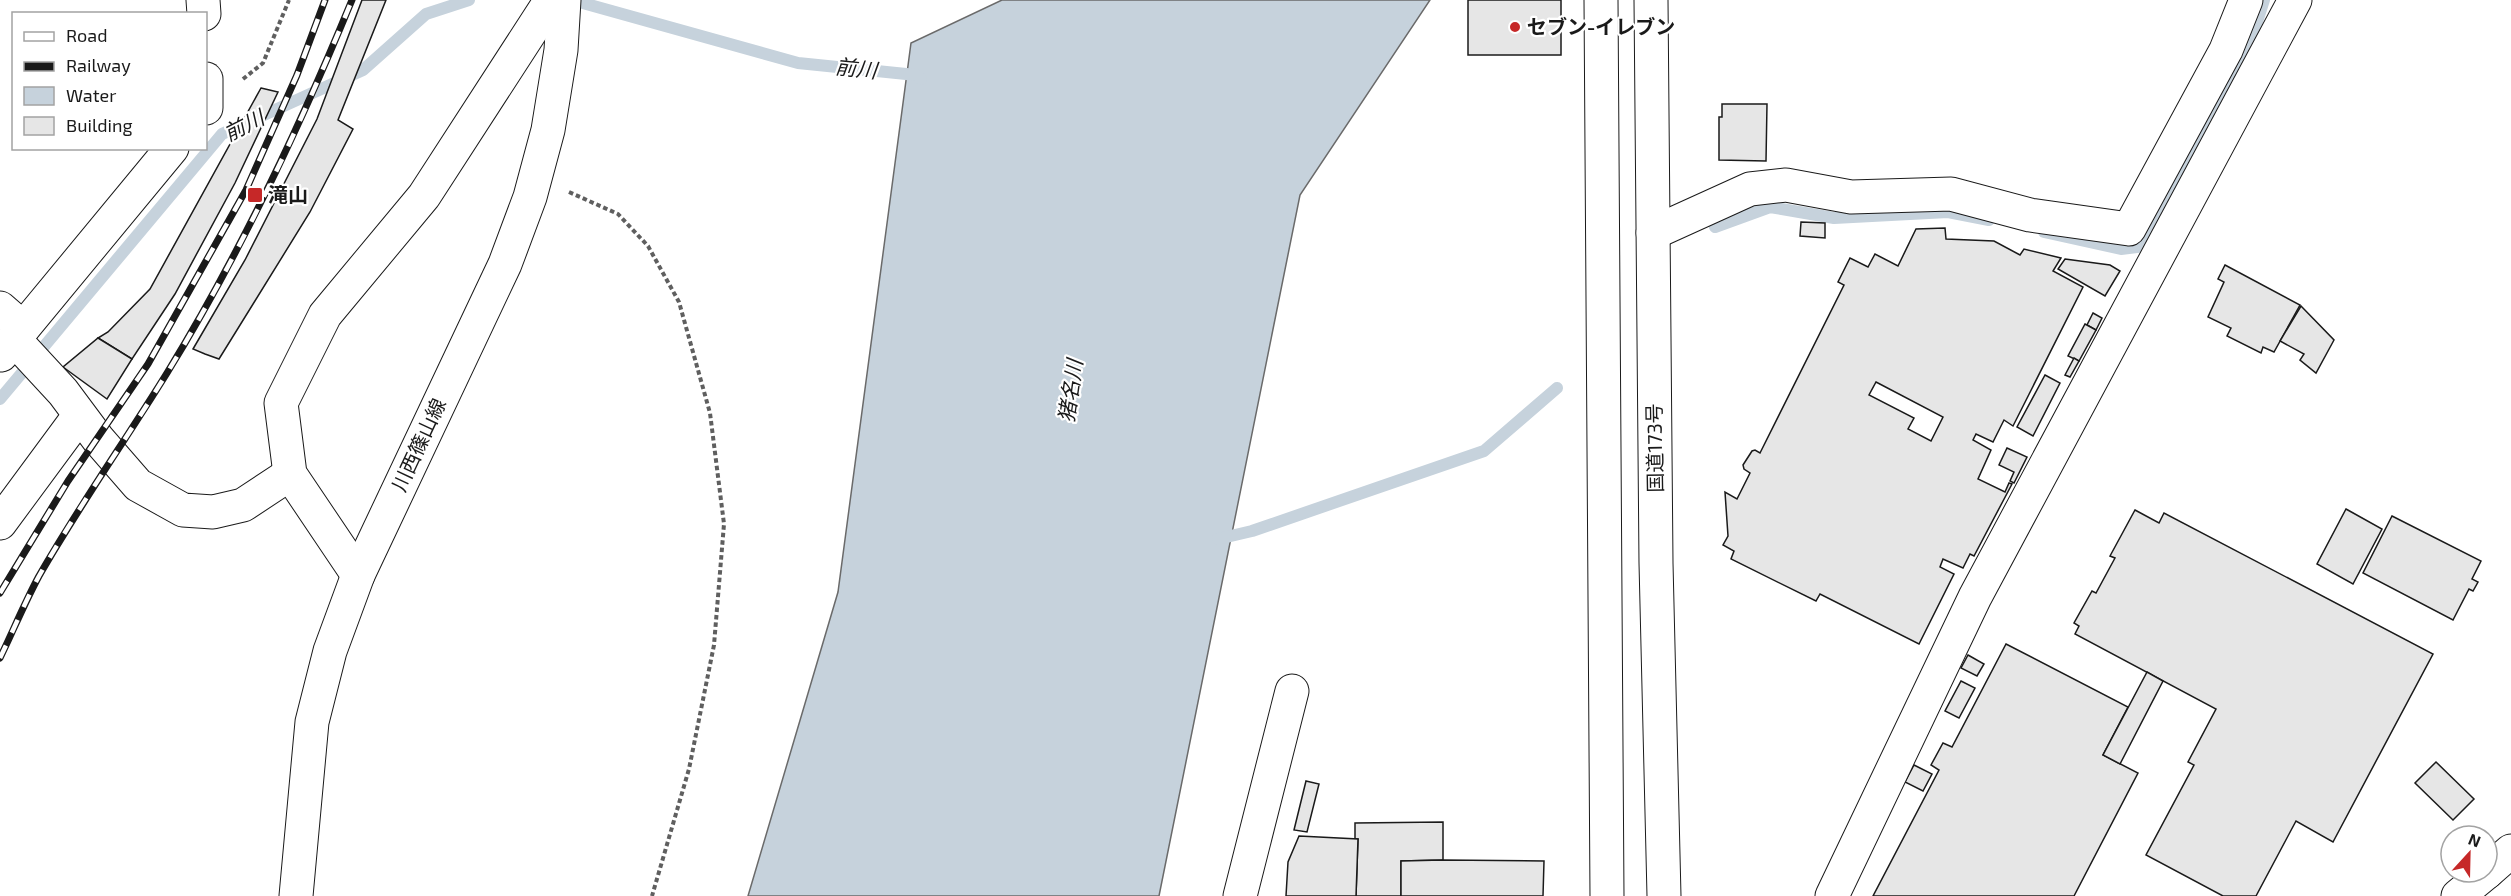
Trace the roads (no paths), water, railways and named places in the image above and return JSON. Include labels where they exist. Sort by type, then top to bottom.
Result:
[{"type":"main road","points":[[358,575],[290,474],[281,403],[325,315],[424,196],[551,0]]},
{"type":"main road","name":"川西篠山線","points":[[296,896],[312,722],[330,651],[358,575],[506,264],[536,176],[548,130],[561,50],[564,0]]},
{"type":"main road","points":[[1600,0],[1607,896]]},
{"type":"main road","name":"国道173号","points":[[1651,0],[1656,563],[1664,896]]},
{"type":"main road","points":[[1653,233],[1750,189],[1785,185],[1851,197],[1951,194],[2030,215],[2129,229],[2226,50],[2246,1],[2290,11],[1975,597],[1832,896]]},
{"type":"main road","points":[[170,150],[9,333],[63,392],[79,416],[138,485],[183,510],[213,512],[243,505],[290,474]]},
{"type":"main road","points":[[0,523],[79,416]]},
{"type":"main road","points":[[1240,896],[1292,691]]},
{"type":"main road","points":[[2499,862],[2511,851]]},
{"type":"main road","points":[[2458,896],[2472,884]]},
{"type":"water","name":"猪名川","points":[[1002,0],[1430,0],[1300,195],[1159,896],[748,896],[838,592],[911,43]]},
{"type":"waterway","name":"前川","points":[[0,399],[222,134],[363,70],[426,14],[469,0]]},
{"type":"waterway","name":"前川","points":[[572,0],[798,63],[916,75],[921,79]]},
{"type":"waterway","points":[[2044,232],[2121,249],[2145,246],[2249,47],[2264,0]]},
{"type":"waterway","points":[[1715,227],[1770,207],[1834,218],[1948,212],[1989,220]]},
{"type":"waterway","points":[[1218,539],[1252,531],[1484,451],[1557,388]]},
{"type":"railway","points":[[0,593],[68,481],[148,364],[246,190],[297,75],[325,0]]},
{"type":"railway","points":[[0,658],[39,576],[167,373],[244,237],[311,96],[352,0]]},
{"type":"place","name":"セブン-イレブン","points":[[1515,27]]},
{"type":"place","name":"滝山","points":[[255,195]]}]
